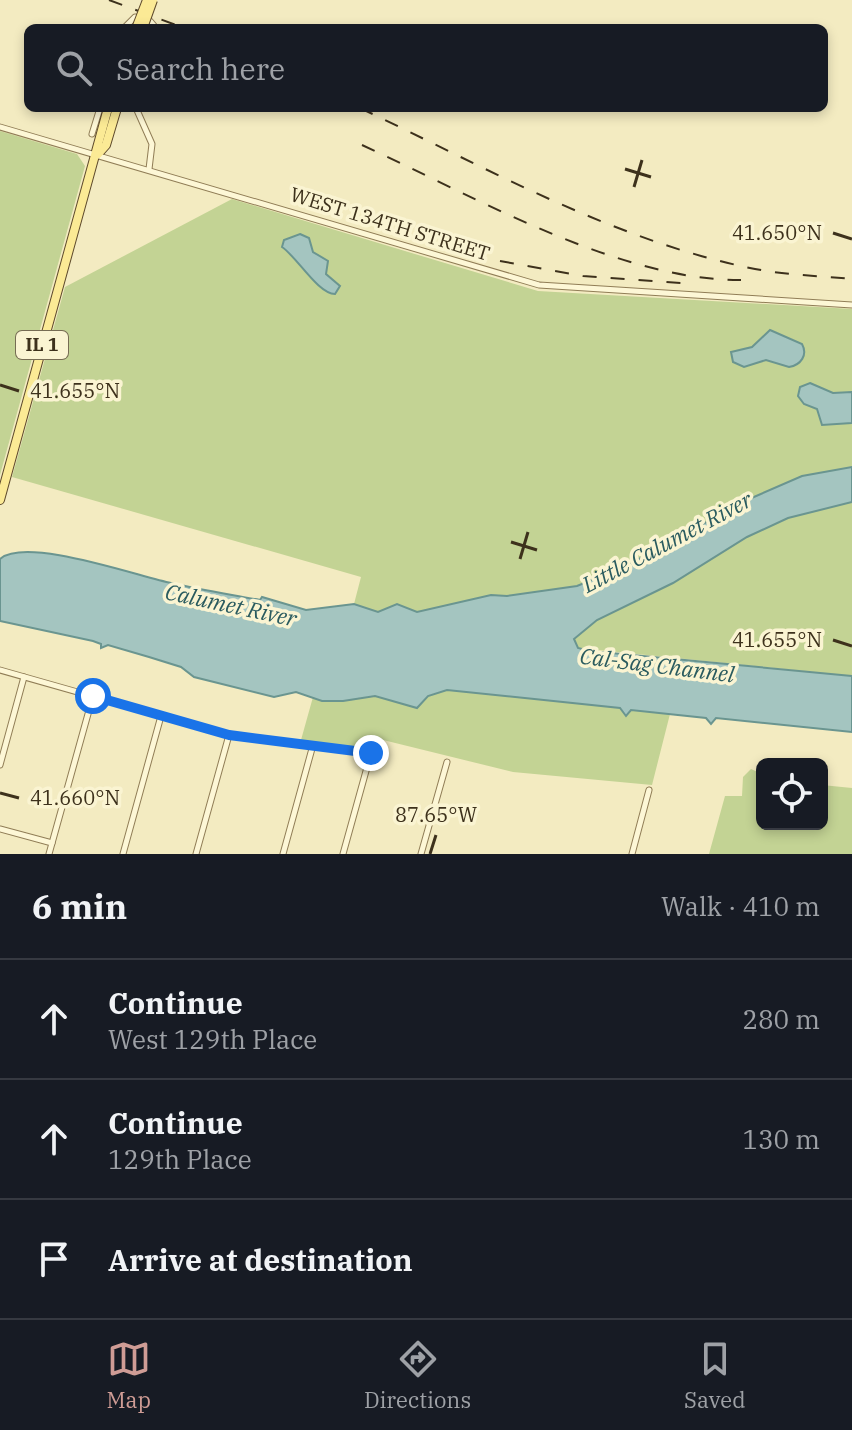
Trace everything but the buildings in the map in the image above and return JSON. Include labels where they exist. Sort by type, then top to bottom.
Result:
[{"type":"main road","points":[[141,24],[147,0]]},
{"type":"main road","points":[[141,24],[153,0]]},
{"type":"main road","name":"IL 1","points":[[0,500],[107,112]]},
{"type":"main road","name":"IL 1","points":[[97,154],[106,145],[116,112]]},
{"type":"street","points":[[126,24],[128,20],[140,17],[150,24]]},
{"type":"street","points":[[92,134],[99,112]]},
{"type":"street","points":[[138,112],[152,144],[149,169]]},
{"type":"street","name":"WEST 134TH STREET","points":[[0,127],[532,283],[852,305]]},
{"type":"street","points":[[0,670],[229,735],[371,753],[343,854]]},
{"type":"street","points":[[0,765],[24,677]]},
{"type":"street","points":[[49,854],[93,696]]},
{"type":"street","points":[[123,854],[161,716]]},
{"type":"street","points":[[196,854],[229,735]]},
{"type":"street","points":[[283,854],[313,745]]},
{"type":"street","points":[[421,854],[447,762]]},
{"type":"street","points":[[632,854],[649,790]]},
{"type":"street","points":[[0,829],[52,843]]},
{"type":"green space","points":[[0,131],[77,154],[85,166],[0,475]]},
{"type":"green space","points":[[232,199],[538,291],[852,309],[852,467],[802,476],[747,500],[626,566],[577,586],[507,596],[491,595],[417,612],[403,606],[378,612],[354,604],[361,577],[12,477],[65,287]]},
{"type":"green space","points":[[852,502],[852,676],[578,648],[574,639],[597,620],[673,583],[747,537],[788,518]]},
{"type":"green space","points":[[447,690],[620,708],[624,713],[631,710],[670,714],[652,785],[513,772],[375,738],[373,747],[365,749],[301,740],[313,697],[336,701],[376,696],[420,703],[433,693]]},
{"type":"green space","points":[[751,769],[756,771],[756,830],[828,830],[828,786],[852,788],[852,854],[709,854],[725,796],[742,796],[743,777]]},
{"type":"water","points":[[300,234],[309,238],[313,252],[328,261],[326,274],[340,286],[335,294],[315,282],[282,247],[284,240]]},
{"type":"water","points":[[770,330],[802,344],[804,356],[800,362],[789,367],[766,360],[744,367],[733,362],[731,352],[752,347]]},
{"type":"water","points":[[810,383],[833,393],[852,392],[852,423],[822,425],[817,409],[804,404],[798,396],[800,387]]},
{"type":"water","points":[[852,467],[852,502],[788,518],[747,537],[673,583],[597,620],[574,639],[578,648],[590,651],[852,676],[852,732],[716,718],[711,724],[706,718],[631,710],[626,716],[620,708],[447,690],[428,696],[417,708],[375,696],[322,701],[296,692],[274,697],[194,677],[181,667],[108,645],[101,648],[101,644],[93,641],[0,621],[0,559],[14,553],[33,552],[84,560],[182,585],[260,600],[262,597],[306,610],[354,604],[378,612],[397,604],[417,612],[491,595],[507,596],[577,586],[626,566],[747,500],[802,476]]},
{"type":"railway","points":[[109,0],[173,24]]},
{"type":"railway","points":[[368,112],[504,178],[602,222],[652,240],[703,257],[755,269],[852,279]]},
{"type":"railway","points":[[362,145],[498,210],[596,251],[694,277],[741,280]]},
{"type":"railway","points":[[500,261],[583,276],[682,283]]},
{"type":"route","points":[[93,696],[229,735],[371,753]]},
{"type":"water label","name":"Little Calumet River","points":[[667,542]]},
{"type":"water label","name":"Calumet River","points":[[231,605]]},
{"type":"water label","name":"Cal-Sag Channel","points":[[657,665]]}]
